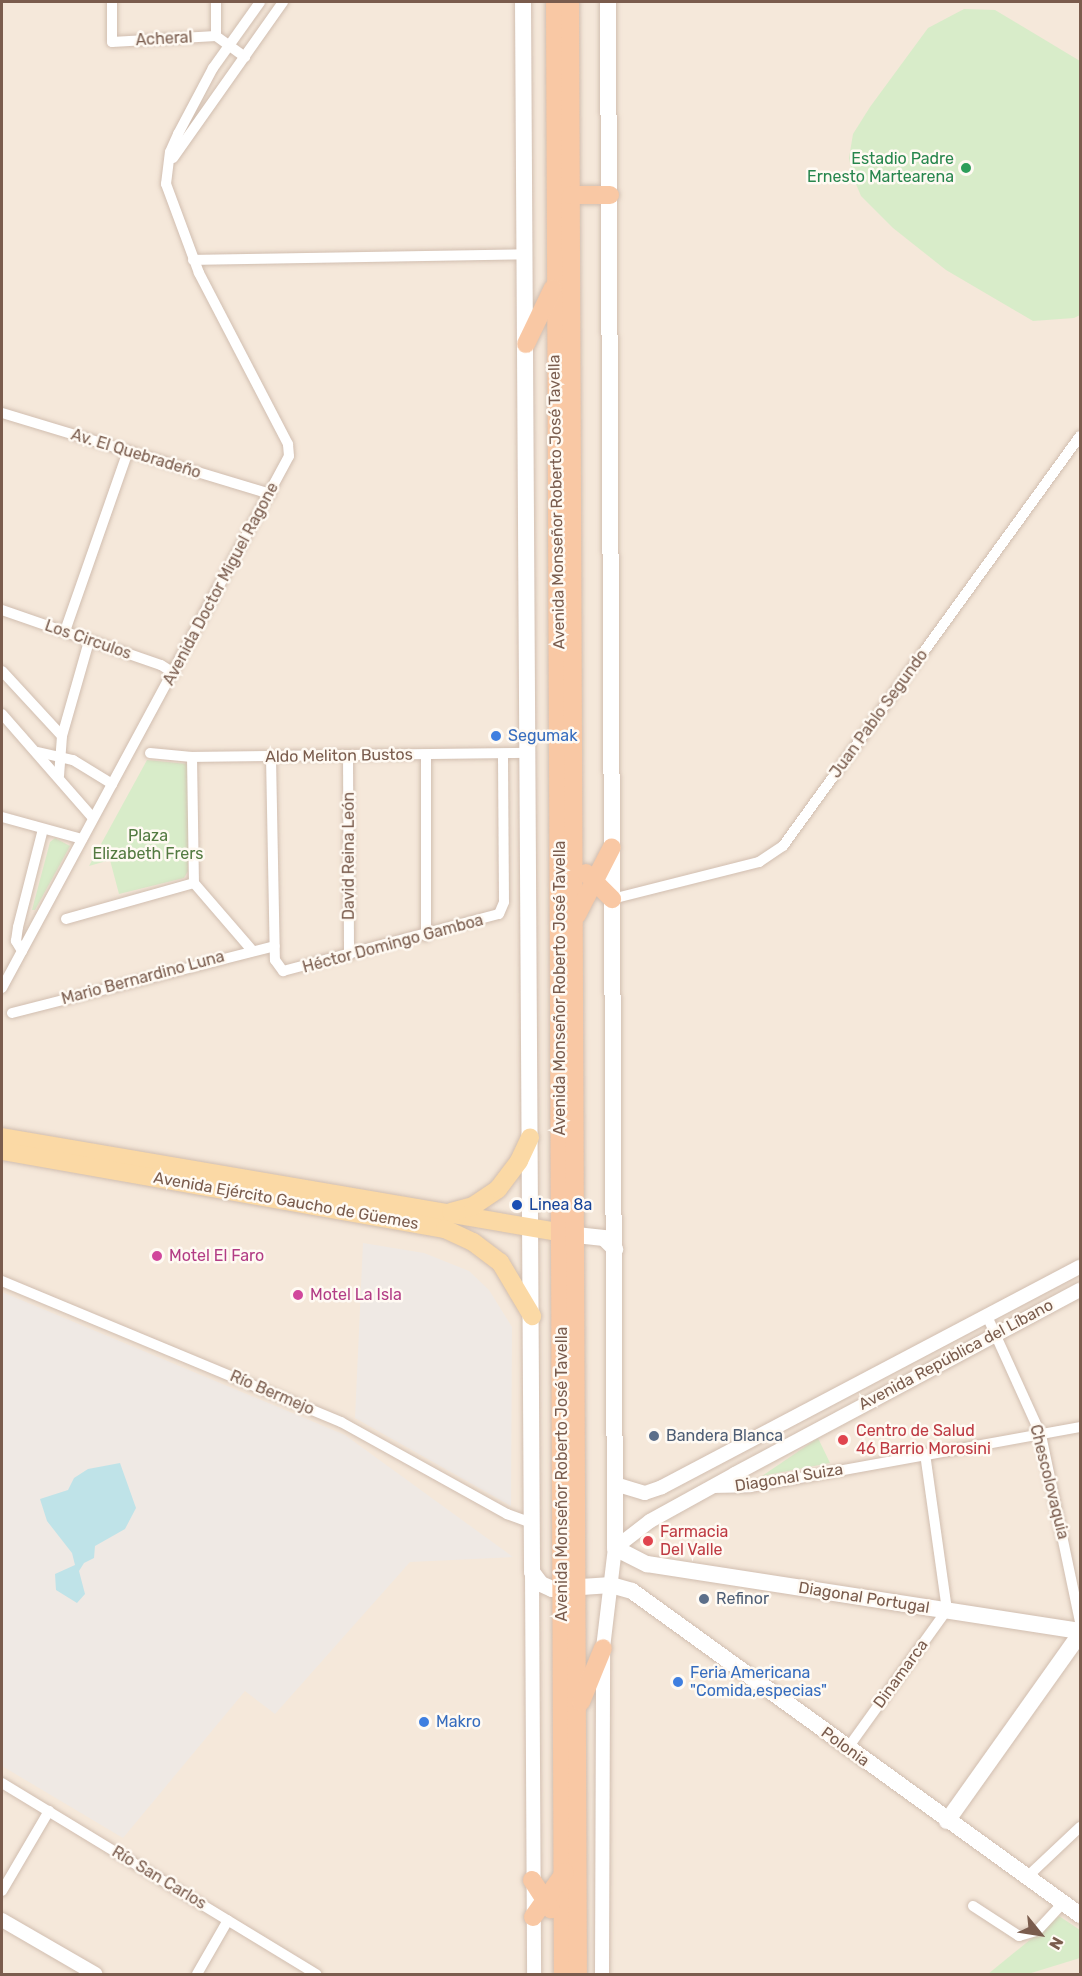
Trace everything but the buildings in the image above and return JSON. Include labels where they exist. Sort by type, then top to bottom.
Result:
[{"type":"highway","name":"Avenida Monseñor Roberto José Tavella","points":[[555,2],[555,284],[569,1235],[569,1590],[563,1974]]},
{"type":"highway","name":"Avenida Monseñor Roberto José Tavella","points":[[569,1235],[575,919],[570,2]]},
{"type":"highway","points":[[571,195],[610,195]]},
{"type":"highway","points":[[526,344],[555,284]]},
{"type":"highway","points":[[575,919],[612,847]]},
{"type":"highway","points":[[575,863],[612,899]]},
{"type":"highway","name":"Avenida Monseñor Roberto José Tavella","points":[[569,1590],[577,1712],[578,1974]]},
{"type":"highway","points":[[577,1712],[603,1648]]},
{"type":"highway","points":[[533,1917],[565,1872]]},
{"type":"highway","points":[[532,1880],[563,1927]]},
{"type":"main road","points":[[523,2],[532,1572],[541,1584],[569,1590],[610,1585]]},
{"type":"main road","points":[[608,2],[615,1548]]},
{"type":"main road","name":"Avenida Ejército Gaucho de Güemes","points":[[2,1137],[569,1235]]},
{"type":"main road","points":[[446,1213],[473,1206],[498,1189],[519,1161],[530,1137]]},
{"type":"main road","name":"Avenida Ejército Gaucho de Güemes","points":[[2,1151],[446,1229],[472,1242],[500,1262],[532,1316]]},
{"type":"main road","points":[[569,1235],[604,1238],[615,1249]]},
{"type":"main road","name":"Diagonal Portugal","points":[[615,1548],[647,1564],[1080,1633]]},
{"type":"main road","name":"Polonia","points":[[610,1585],[640,1597],[1079,1915]]},
{"type":"main road","points":[[947,1821],[1080,1633]]},
{"type":"street","name":"Acheral","points":[[112,2],[112,42],[216,36]]},
{"type":"street","points":[[216,2],[216,36],[244,57]]},
{"type":"street","name":"Avenida Doctor Miguel Ragone","points":[[3,982],[174,673],[286,464],[288,444],[193,260],[168,198],[168,169],[177,134],[228,46],[260,2]]},
{"type":"street","points":[[168,169],[284,2]]},
{"type":"street","points":[[193,260],[524,254]]},
{"type":"street","name":"Av. El Quebradeño","points":[[2,413],[270,494]]},
{"type":"street","name":"Juan Pablo Segundo","points":[[612,899],[759,862],[783,846],[1080,436]]},
{"type":"street","points":[[65,631],[128,451]]},
{"type":"street","name":"Los Circulos","points":[[2,610],[65,631],[174,673]]},
{"type":"street","points":[[59,776],[62,736],[89,640]]},
{"type":"street","points":[[2,671],[62,736]]},
{"type":"street","points":[[2,714],[38,752],[93,818]]},
{"type":"street","points":[[38,752],[60,757],[112,783]]},
{"type":"street","name":"Aldo Meliton Bustos","points":[[150,753],[192,758],[528,753]]},
{"type":"street","name":"Héctor Domingo Gamboa","points":[[275,946],[279,970],[296,970],[494,916],[503,909],[503,754]]},
{"type":"street","points":[[426,755],[426,936]]},
{"type":"street","name":"David Reina León","points":[[348,756],[349,955]]},
{"type":"street","points":[[271,757],[275,946]]},
{"type":"street","points":[[192,758],[194,884],[251,949]]},
{"type":"street","points":[[2,817],[82,839]]},
{"type":"street","points":[[22,951],[16,941],[18,927],[43,829]]},
{"type":"street","points":[[66,919],[194,884]]},
{"type":"street","name":"Mario Bernardino Luna","points":[[12,1013],[251,949],[275,946]]},
{"type":"street","name":"Avenida República del Líbano","points":[[615,1484],[631,1492],[645,1493],[662,1487],[1080,1267]]},
{"type":"street","name":"Río Bermejo","points":[[2,1281],[341,1422],[507,1514],[532,1523]]},
{"type":"street","name":"Avenida República del Líbano","points":[[615,1548],[650,1521],[995,1333],[1080,1290]]},
{"type":"street","name":"Chescolovaquia","points":[[987,1316],[1041,1435],[1080,1621]]},
{"type":"street","name":"Diagonal Suiza","points":[[711,1488],[750,1487],[1080,1427]]},
{"type":"street","points":[[925,1455],[947,1610]]},
{"type":"street","points":[[602,1974],[603,1648],[615,1548]]},
{"type":"street","points":[[532,1572],[534,1974]]},
{"type":"street","name":"Dinamarca","points":[[847,1749],[947,1610]]},
{"type":"street","name":"Río San Carlos","points":[[2,1783],[316,1974]]},
{"type":"street","points":[[2,1891],[49,1812]]},
{"type":"street","points":[[1027,1877],[1080,1827]]},
{"type":"street","points":[[973,1906],[1018,1936],[1037,1931],[1064,1903]]},
{"type":"street","points":[[2,1920],[95,1974]]},
{"type":"street","points":[[197,1974],[228,1920]]},
{"type":"shaded area","points":[[2,2],[1080,2],[1080,1974],[2,1974]]},
{"type":"shaded area","points":[[363,1243],[424,1253],[469,1271],[489,1290],[512,1327],[511,1506],[355,1418]]},
{"type":"shaded area","points":[[2,1292],[345,1435],[513,1557],[410,1562],[275,1714],[245,1691],[123,1838],[2,1766]]},
{"type":"green space","name":"Estadio Padre Ernesto Martearena","points":[[964,9],[995,10],[1080,61],[1080,315],[1074,318],[1033,321],[946,270],[893,228],[861,196],[853,177],[849,158],[853,134],[870,107],[928,28]]},
{"type":"green space","name":"Plaza Elizabeth Frers","points":[[147,760],[188,764],[188,871],[184,878],[119,894],[110,860],[89,866]]},
{"type":"green space","points":[[55,838],[70,846],[35,910],[32,910],[50,842]]},
{"type":"green space","points":[[818,1438],[830,1463],[762,1476]]},
{"type":"green space","points":[[1059,1916],[1080,1930],[1080,1958],[1028,1974],[988,1974]]},
{"type":"water","points":[[120,1463],[136,1508],[125,1529],[95,1546],[94,1558],[84,1563],[79,1571],[85,1594],[77,1603],[56,1590],[55,1574],[75,1565],[72,1553],[47,1521],[40,1499],[68,1490],[74,1478],[88,1469]]},
{"type":"place","name":"Estadio Padre Ernesto Martearena","points":[[966,168]]},
{"type":"place","name":"Segumak","points":[[496,736]]},
{"type":"place","name":"Linea 8a","points":[[517,1205]]},
{"type":"place","name":"Motel El Faro","points":[[157,1256]]},
{"type":"place","name":"Motel La Isla","points":[[298,1295]]},
{"type":"place","name":"Bandera Blanca","points":[[654,1436]]},
{"type":"place","name":"Centro de Salud 46 Barrio Morosini","points":[[843,1440]]},
{"type":"place","name":"Farmacia Del Valle","points":[[648,1541]]},
{"type":"place","name":"Refinor","points":[[704,1599]]},
{"type":"place","name":"Feria Americana \"Comida,especias\"","points":[[678,1682]]},
{"type":"place","name":"Makro","points":[[424,1722]]}]
